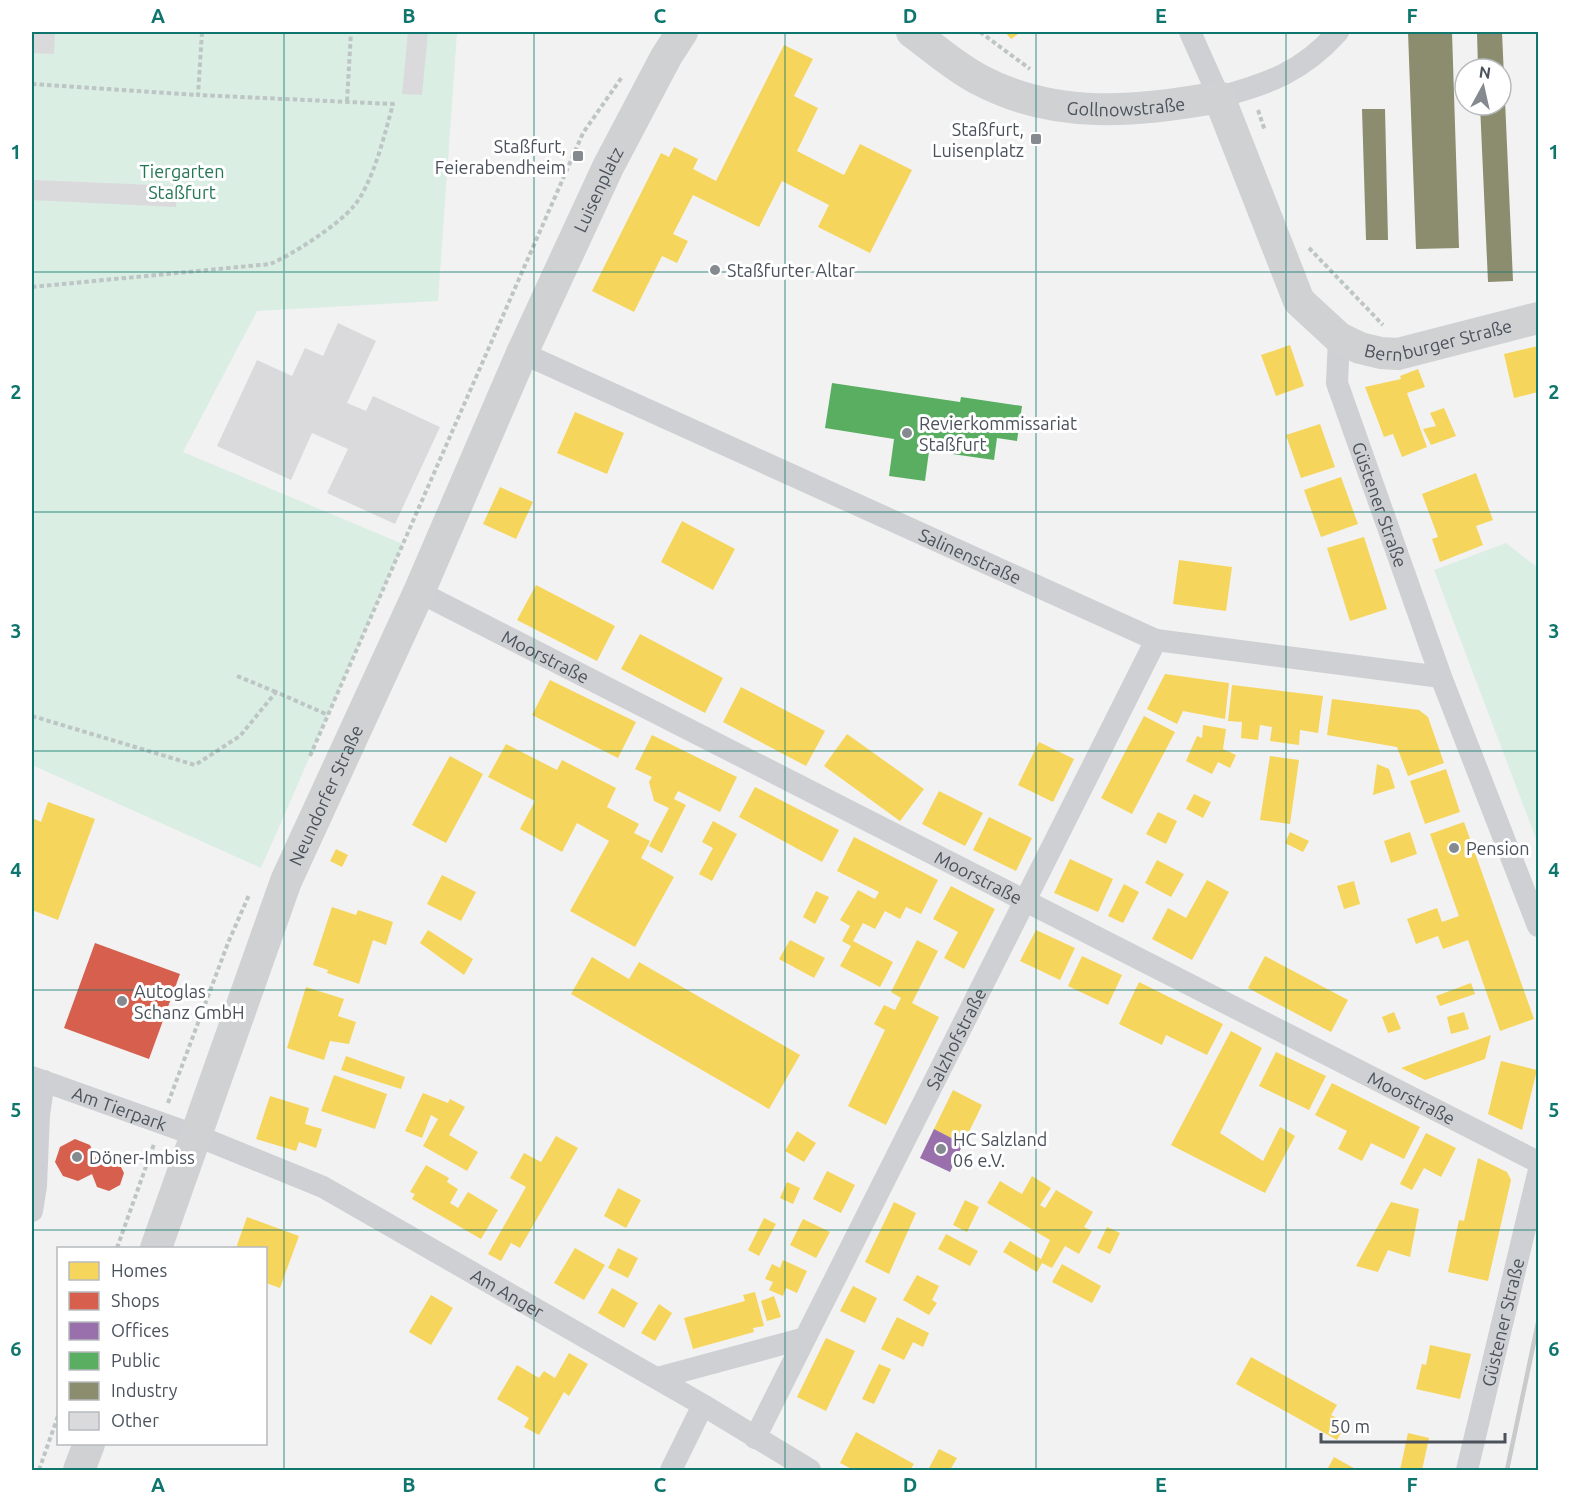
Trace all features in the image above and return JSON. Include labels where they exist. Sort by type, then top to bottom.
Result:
[{"type":"main road","name":"Luisenplatz","points":[[522,353],[608,167],[682,32]]},
{"type":"main road","name":"Gollnowstraße","points":[[912,32],[978,79],[1041,103],[1095,111],[1160,108],[1219,97]]},
{"type":"main road","points":[[1219,97],[1299,301],[1340,338]]},
{"type":"main road","name":"Bernburger Straße","points":[[1340,338],[1360,348],[1398,354],[1539,318]]},
{"type":"main road","name":"Neundorfer Straße","points":[[156,1247],[286,881],[419,592],[522,353]]},
{"type":"main road","points":[[79,1470],[88,1445]]},
{"type":"street","points":[[1190,32],[1219,97]]},
{"type":"street","name":"Gollnowstraße","points":[[1219,97],[1289,74],[1318,54],[1338,32]]},
{"type":"street","name":"Güstener Straße","points":[[1340,338],[1336,355],[1336,383],[1441,677],[1539,926]]},
{"type":"street","name":"Salinenstraße","points":[[522,353],[1156,640],[1441,677]]},
{"type":"street","name":"Moorstraße","points":[[419,592],[1539,1162]]},
{"type":"street","name":"Salzhofstraße","points":[[755,1438],[1156,640]]},
{"type":"street","name":"Am Tierpark","points":[[32,1211],[36,1186],[38,1079],[195,1135]]},
{"type":"street","name":"Am Anger","points":[[195,1135],[323,1187],[657,1378],[810,1470]]},
{"type":"street","name":"Güstener Straße","points":[[1467,1470],[1539,1174]]},
{"type":"street","points":[[657,1378],[805,1338]]},
{"type":"street","points":[[671,1470],[703,1405]]},
{"type":"path","points":[[198,95],[202,32]]},
{"type":"path","points":[[348,101],[351,32]]},
{"type":"path","points":[[32,84],[198,95],[393,104],[376,163],[354,206],[291,255],[270,264],[32,287]]},
{"type":"path","points":[[237,676],[328,715]]},
{"type":"path","points":[[32,716],[195,765],[240,736],[276,692]]},
{"type":"path","points":[[39,1470],[57,1419]]},
{"type":"green space","name":"Tiergarten Staßfurt","points":[[32,32],[457,32],[438,301],[257,311],[183,452],[403,544],[261,868],[32,765]]},
{"type":"green space","points":[[1506,543],[1538,568],[1538,844],[1434,570]]},
{"type":"building: Homes","points":[[1005,32],[1021,32],[1011,39]]},
{"type":"building: Homes","points":[[784,45],[813,59],[794,96],[818,108],[797,151],[844,175],[860,144],[912,170],[870,253],[818,227],[829,205],[782,181],[759,227],[693,195],[673,234],[688,241],[677,263],[662,256],[634,312],[592,291],[661,153],[669,157],[674,147],[698,159],[693,169],[716,181]]},
{"type":"building: Homes","points":[[1290,345],[1304,386],[1276,396],[1261,355]]},
{"type":"building: Homes","points":[[1538,346],[1538,392],[1514,398],[1504,354]]},
{"type":"building: Homes","points":[[1418,369],[1425,387],[1407,393],[1427,447],[1402,457],[1393,434],[1384,437],[1365,387],[1401,379],[1400,376]]},
{"type":"building: Homes","points":[[1444,408],[1456,436],[1431,445],[1423,429],[1436,426],[1430,413]]},
{"type":"building: Homes","points":[[575,412],[624,433],[607,474],[557,453]]},
{"type":"building: Homes","points":[[1320,424],[1335,467],[1301,478],[1286,435]]},
{"type":"building: Homes","points":[[1476,473],[1493,520],[1476,526],[1483,545],[1440,562],[1432,539],[1438,537],[1422,494]]},
{"type":"building: Homes","points":[[1341,477],[1358,524],[1321,537],[1304,490]]},
{"type":"building: Homes","points":[[500,487],[533,502],[516,539],[483,524]]},
{"type":"building: Homes","points":[[682,521],[735,549],[713,590],[661,562]]},
{"type":"building: Homes","points":[[1364,537],[1387,609],[1350,621],[1327,548]]},
{"type":"building: Homes","points":[[1179,560],[1232,567],[1226,611],[1173,604]]},
{"type":"building: Homes","points":[[536,585],[615,626],[597,661],[517,620]]},
{"type":"building: Homes","points":[[640,634],[723,678],[705,713],[621,669]]},
{"type":"building: Homes","points":[[1165,674],[1229,683],[1225,719],[1183,711],[1177,724],[1147,709]]},
{"type":"building: Homes","points":[[550,680],[636,722],[618,758],[532,715]]},
{"type":"building: Homes","points":[[1232,685],[1323,696],[1318,733],[1300,730],[1299,745],[1270,741],[1272,727],[1260,725],[1258,740],[1241,738],[1242,722],[1228,721]]},
{"type":"building: Homes","points":[[741,687],[825,731],[806,766],[723,722]]},
{"type":"building: Homes","points":[[1332,699],[1419,710],[1428,717],[1444,763],[1408,776],[1397,747],[1327,735]]},
{"type":"building: Homes","points":[[1144,716],[1175,732],[1132,814],[1101,798]]},
{"type":"building: Homes","points":[[1203,725],[1226,729],[1223,749],[1236,755],[1230,768],[1218,762],[1212,774],[1186,761],[1197,736],[1202,738]]},
{"type":"building: Homes","points":[[847,734],[924,789],[900,821],[824,766]]},
{"type":"building: Homes","points":[[652,735],[737,777],[720,812],[678,791],[674,799],[686,805],[662,853],[649,846],[669,808],[654,801],[649,782],[652,777],[635,769]]},
{"type":"building: Homes","points":[[1039,742],[1074,759],[1053,802],[1018,785]]},
{"type":"building: Homes","points":[[506,744],[557,770],[562,760],[616,788],[607,807],[639,824],[634,833],[650,841],[641,858],[674,877],[635,947],[570,911],[609,841],[577,823],[562,852],[520,829],[535,801],[488,777]]},
{"type":"building: Homes","points":[[450,756],[483,774],[446,843],[412,825]]},
{"type":"building: Homes","points":[[1270,756],[1299,760],[1290,824],[1260,820]]},
{"type":"building: Homes","points":[[1377,764],[1389,769],[1395,788],[1373,795]]},
{"type":"building: Homes","points":[[1446,769],[1460,812],[1425,824],[1410,781]]},
{"type":"building: Homes","points":[[755,787],[839,830],[822,862],[739,817]]},
{"type":"building: Homes","points":[[939,791],[983,813],[965,846],[922,824]]},
{"type":"building: Homes","points":[[1194,794],[1211,802],[1203,818],[1186,809]]},
{"type":"building: Homes","points":[[48,802],[95,819],[58,920],[32,910],[32,818],[41,822]]},
{"type":"building: Homes","points":[[1158,812],[1177,821],[1166,844],[1146,834]]},
{"type":"building: Homes","points":[[989,817],[1032,838],[1016,871],[973,850]]},
{"type":"building: Homes","points":[[713,821],[737,834],[712,881],[699,874],[713,848],[702,842]]},
{"type":"building: Homes","points":[[1464,822],[1534,1019],[1500,1031],[1468,940],[1443,949],[1438,936],[1416,944],[1407,919],[1437,908],[1442,922],[1459,916],[1430,834]]},
{"type":"building: Homes","points":[[1290,832],[1309,841],[1303,852],[1285,843]]},
{"type":"building: Homes","points":[[1410,832],[1417,854],[1391,863],[1384,841]]},
{"type":"building: Homes","points":[[854,837],[938,880],[921,914],[906,907],[900,919],[885,911],[875,929],[863,923],[853,941],[893,962],[880,987],[840,966],[851,946],[842,941],[850,926],[840,920],[858,890],[875,899],[879,892],[837,871]]},
{"type":"building: Homes","points":[[336,849],[348,855],[342,867],[330,861]]},
{"type":"building: Homes","points":[[1070,859],[1113,879],[1098,912],[1054,893]]},
{"type":"building: Homes","points":[[1157,860],[1184,874],[1171,897],[1145,883]]},
{"type":"building: Homes","points":[[442,875],[476,892],[461,921],[427,904]]},
{"type":"building: Homes","points":[[1207,880],[1229,892],[1192,960],[1152,939],[1168,908],[1186,918]]},
{"type":"building: Homes","points":[[1354,881],[1360,904],[1344,909],[1337,886]]},
{"type":"building: Homes","points":[[1124,884],[1139,892],[1123,923],[1108,916]]},
{"type":"building: Homes","points":[[951,886],[995,909],[964,969],[944,958],[958,932],[933,919]]},
{"type":"building: Homes","points":[[816,891],[829,897],[815,924],[803,917]]},
{"type":"building: Homes","points":[[332,907],[356,915],[358,910],[393,922],[386,945],[373,940],[359,984],[327,973],[328,970],[313,965]]},
{"type":"building: Homes","points":[[428,930],[473,959],[464,975],[420,943]]},
{"type":"building: Homes","points":[[1036,930],[1075,948],[1060,980],[1020,961]]},
{"type":"building: Homes","points":[[790,940],[825,958],[814,978],[779,959]]},
{"type":"building: Homes","points":[[917,940],[938,951],[912,1003],[939,1017],[886,1125],[848,1106],[885,1030],[874,1024],[884,1005],[895,1010],[901,998],[891,992]]},
{"type":"building: Homes","points":[[1082,956],[1122,975],[1108,1005],[1068,986]]},
{"type":"building: Homes","points":[[1265,956],[1348,1000],[1331,1032],[1248,988]]},
{"type":"building: Homes","points":[[592,957],[629,979],[639,962],[800,1055],[769,1109],[571,994]]},
{"type":"building: Homes","points":[[1139,982],[1223,1024],[1207,1055],[1166,1035],[1162,1045],[1119,1024]]},
{"type":"building: Homes","points":[[1471,983],[1475,994],[1440,1006],[1436,996]]},
{"type":"building: Homes","points":[[306,987],[344,999],[338,1016],[356,1022],[349,1044],[330,1041],[324,1060],[287,1048]]},
{"type":"building: Homes","points":[[1394,1012],[1401,1029],[1388,1033],[1382,1017]]},
{"type":"building: Homes","points":[[1464,1012],[1469,1029],[1451,1034],[1447,1017]]},
{"type":"building: Homes","points":[[1231,1031],[1262,1048],[1220,1133],[1263,1161],[1280,1127],[1295,1136],[1265,1193],[1171,1145]]},
{"type":"building: Homes","points":[[1491,1035],[1485,1059],[1425,1080],[1401,1068]]},
{"type":"building: Homes","points":[[1276,1052],[1326,1076],[1309,1110],[1259,1086]]},
{"type":"building: Homes","points":[[346,1056],[405,1077],[401,1089],[341,1070]]},
{"type":"building: Homes","points":[[1501,1061],[1537,1070],[1522,1130],[1488,1114]]},
{"type":"building: Homes","points":[[334,1075],[387,1094],[375,1129],[321,1111]]},
{"type":"building: Homes","points":[[1332,1083],[1420,1127],[1404,1159],[1371,1143],[1362,1161],[1338,1149],[1347,1131],[1315,1115]]},
{"type":"building: Homes","points":[[953,1090],[982,1105],[963,1144],[934,1129]]},
{"type":"building: Homes","points":[[423,1093],[448,1103],[450,1099],[465,1107],[449,1135],[478,1152],[467,1171],[423,1146],[438,1119],[431,1115],[422,1138],[405,1131]]},
{"type":"building: Homes","points":[[270,1096],[309,1108],[305,1124],[322,1129],[316,1148],[299,1142],[296,1151],[256,1139]]},
{"type":"building: Homes","points":[[797,1131],[816,1143],[804,1162],[785,1151]]},
{"type":"building: Homes","points":[[1426,1133],[1456,1148],[1441,1177],[1424,1168],[1412,1190],[1400,1184]]},
{"type":"building: Homes","points":[[556,1136],[578,1148],[520,1248],[511,1243],[501,1261],[488,1254],[526,1187],[510,1178],[524,1153],[541,1162]]},
{"type":"building: Homes","points":[[1478,1158],[1507,1172],[1511,1180],[1488,1281],[1448,1272],[1459,1220],[1464,1221]]},
{"type":"building: Homes","points":[[426,1165],[449,1178],[447,1182],[458,1189],[450,1203],[458,1208],[468,1192],[498,1210],[481,1239],[412,1199],[415,1194],[410,1192]]},
{"type":"building: Homes","points":[[827,1171],[855,1185],[841,1213],[813,1199]]},
{"type":"building: Homes","points":[[1032,1176],[1051,1188],[1040,1205],[1045,1208],[1056,1190],[1093,1212],[1084,1227],[1092,1231],[1079,1254],[1065,1246],[1052,1268],[1042,1263],[1037,1272],[1003,1252],[1010,1241],[1041,1259],[1050,1240],[987,1203],[1000,1181],[1022,1194]]},
{"type":"building: Homes","points":[[787,1182],[800,1188],[793,1204],[780,1198]]},
{"type":"building: Homes","points":[[618,1188],[641,1200],[626,1228],[604,1216]]},
{"type":"building: Homes","points":[[965,1200],[979,1207],[967,1232],[953,1225]]},
{"type":"building: Homes","points":[[894,1202],[916,1213],[889,1274],[865,1262]]},
{"type":"building: Homes","points":[[1391,1202],[1419,1209],[1410,1257],[1388,1250],[1378,1272],[1356,1266]]},
{"type":"building: Homes","points":[[247,1217],[299,1236],[280,1288],[267,1283],[267,1247],[236,1247]]},
{"type":"building: Homes","points":[[764,1218],[776,1224],[759,1256],[748,1250]]},
{"type":"building: Homes","points":[[803,1219],[830,1232],[816,1258],[790,1245]]},
{"type":"building: Homes","points":[[1107,1227],[1120,1233],[1110,1254],[1097,1248]]},
{"type":"building: Homes","points":[[946,1234],[978,1251],[970,1266],[938,1249]]},
{"type":"building: Homes","points":[[575,1248],[605,1265],[584,1300],[554,1283]]},
{"type":"building: Homes","points":[[618,1248],[638,1258],[628,1278],[608,1268]]},
{"type":"building: Homes","points":[[783,1260],[807,1271],[797,1293],[786,1288],[783,1296],[769,1290],[773,1282],[765,1279],[772,1264],[780,1268]]},
{"type":"building: Homes","points":[[1062,1264],[1101,1286],[1092,1303],[1052,1282]]},
{"type":"building: Homes","points":[[917,1275],[939,1286],[932,1300],[937,1303],[929,1315],[903,1300]]},
{"type":"building: Homes","points":[[853,1286],[877,1298],[865,1323],[840,1311]]},
{"type":"building: Homes","points":[[612,1288],[638,1303],[624,1328],[598,1313]]},
{"type":"building: Homes","points":[[755,1292],[764,1326],[753,1328],[754,1332],[693,1349],[684,1318],[745,1301],[743,1295]]},
{"type":"building: Homes","points":[[431,1295],[453,1308],[431,1345],[409,1332]]},
{"type":"building: Homes","points":[[774,1296],[781,1317],[767,1321],[761,1301]]},
{"type":"building: Homes","points":[[659,1304],[672,1313],[655,1341],[641,1333]]},
{"type":"building: Homes","points":[[897,1317],[929,1333],[923,1347],[913,1342],[904,1360],[881,1349]]},
{"type":"building: Homes","points":[[826,1338],[855,1351],[826,1411],[797,1397]]},
{"type":"building: Homes","points":[[1430,1345],[1471,1354],[1460,1399],[1416,1389],[1422,1364],[1426,1365]]},
{"type":"building: Homes","points":[[569,1353],[588,1364],[569,1396],[564,1392],[539,1435],[524,1427],[529,1418],[497,1399],[517,1365],[539,1378],[544,1371],[555,1378]]},
{"type":"building: Homes","points":[[1251,1357],[1337,1405],[1331,1415],[1346,1423],[1337,1440],[1236,1384]]},
{"type":"building: Homes","points":[[879,1364],[891,1369],[874,1404],[862,1399]]},
{"type":"building: Homes","points":[[856,1432],[914,1464],[910,1470],[854,1470],[840,1463]]},
{"type":"building: Homes","points":[[1408,1433],[1429,1438],[1422,1470],[1400,1470]]},
{"type":"building: Homes","points":[[939,1449],[957,1458],[950,1470],[928,1470]]},
{"type":"building: Homes","points":[[1334,1457],[1358,1470],[1328,1468]]},
{"type":"building: Shops","name":"Autoglas Schanz GmbH","points":[[95,943],[180,974],[149,1059],[64,1028]]},
{"type":"building: Shops","points":[[75,1139],[90,1145],[97,1161],[96,1164],[107,1158],[119,1163],[124,1173],[120,1185],[109,1191],[97,1187],[92,1174],[78,1181],[63,1176],[55,1162],[60,1147]]},
{"type":"building: Offices","points":[[934,1129],[963,1144],[950,1172],[920,1158]]},
{"type":"building: Public","name":"Revierkommissariat Staßfurt","points":[[832,383],[960,402],[961,397],[1022,406],[1017,441],[997,438],[994,460],[952,454],[953,447],[930,444],[925,481],[889,476],[894,439],[825,428]]},
{"type":"building: Industry","points":[[1408,32],[1452,32],[1459,248],[1416,249]]},
{"type":"building: Industry","points":[[1477,32],[1502,32],[1503,57],[1478,57]]},
{"type":"building: Industry","points":[[1362,109],[1385,109],[1388,240],[1366,240]]},
{"type":"building: Industry","points":[[1481,117],[1506,117],[1513,281],[1488,282]]},
{"type":"building: Other","points":[[32,32],[55,32],[54,54],[32,53]]},
{"type":"building: Other","points":[[408,32],[428,32],[422,95],[402,94]]},
{"type":"building: Other","points":[[33,180],[177,186],[176,207],[32,200]]},
{"type":"building: Other","points":[[338,323],[376,341],[347,403],[366,411],[373,396],[440,427],[395,524],[327,493],[348,449],[312,433],[291,480],[217,446],[257,360],[292,376],[305,348],[323,356]]},
{"type":"railway","points":[[1507,1470],[1538,1323]]},
{"type":"place","name":"Staßfurt, Luisenplatz","points":[[1036,139]]},
{"type":"place","name":"Staßfurt, Feierabendheim","points":[[578,156]]},
{"type":"place","name":"Staßfurter Altar","points":[[715,270]]},
{"type":"place","name":"Revierkommissariat Staßfurt","points":[[907,433]]},
{"type":"place","name":"Pension","points":[[1454,848]]},
{"type":"place","name":"Autoglas Schanz GmbH","points":[[122,1001]]},
{"type":"place","name":"HC Salzland 06 e.V.","points":[[941,1149]]},
{"type":"place","name":"Döner-Imbiss","points":[[77,1157]]}]
